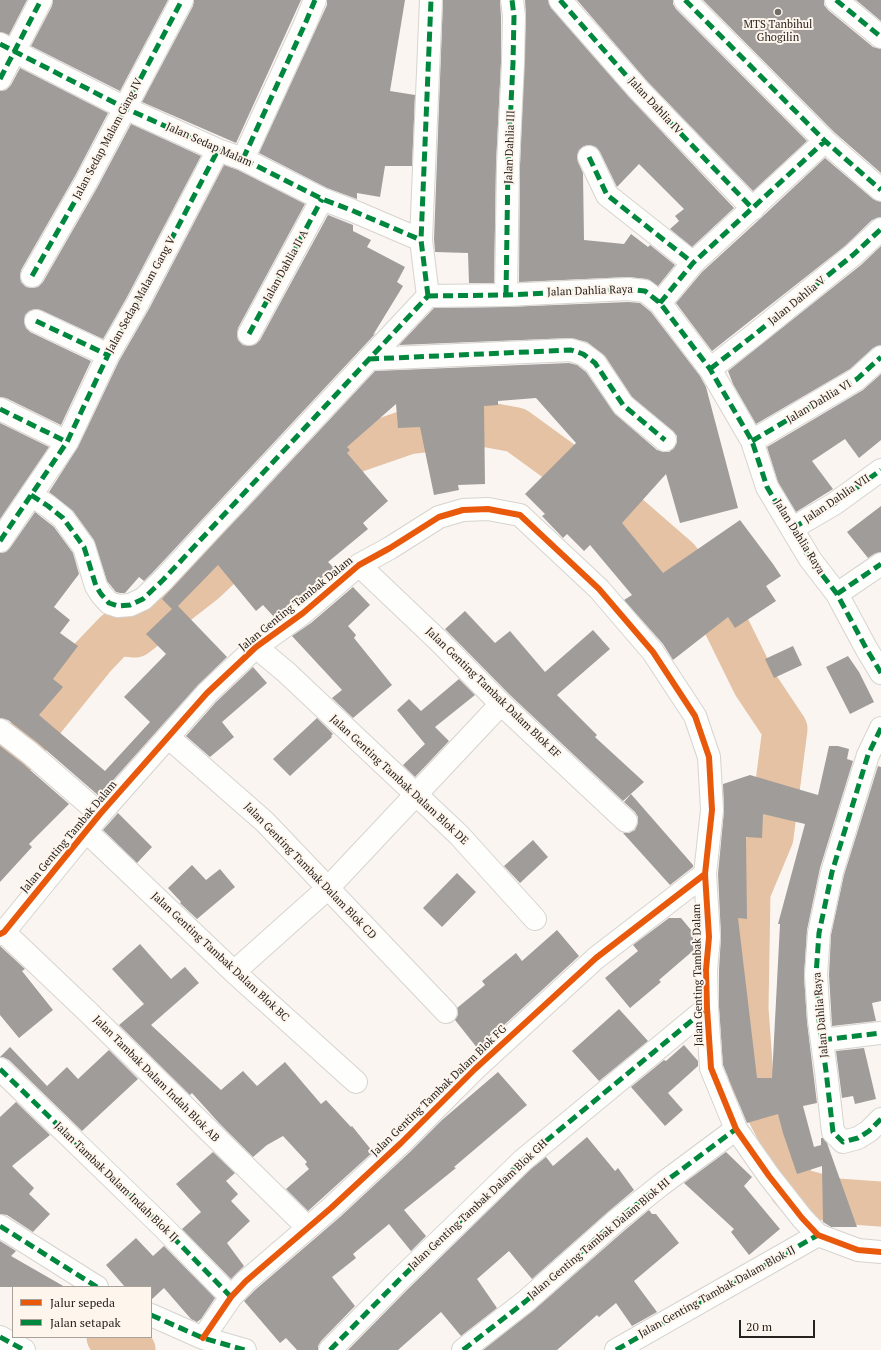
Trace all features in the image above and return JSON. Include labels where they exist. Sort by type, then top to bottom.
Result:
[{"type":"street","points":[[0,79],[7,48],[41,0]]},
{"type":"street","name":"Jalan Sedap Malam Gang IV","points":[[32,276],[86,182],[182,0]]},
{"type":"street","points":[[242,159],[315,0]]},
{"type":"street","points":[[31,495],[63,518],[84,547],[96,586],[109,603],[118,606],[130,605],[143,599],[163,580],[428,296],[421,240],[431,0]]},
{"type":"street","name":"Jalan Dahlia III","points":[[506,294],[508,165],[514,40],[512,0]]},
{"type":"street","name":"Jalan Dahlia IV","points":[[560,0],[638,89],[753,209]]},
{"type":"street","points":[[685,0],[825,141],[881,190]]},
{"type":"street","points":[[836,0],[881,37]]},
{"type":"street","name":"Jalan Sedap Malam","points":[[7,48],[125,108],[218,150],[242,159],[322,199],[421,240]]},
{"type":"street","points":[[660,304],[693,263],[825,141]]},
{"type":"street","name":"Jalan Sedap Malam Gang V","points":[[0,541],[67,442],[108,355],[138,303],[218,150]]},
{"type":"street","points":[[589,157],[607,195],[693,263]]},
{"type":"street","name":"Jalan Dahlia II A","points":[[249,334],[322,199]]},
{"type":"street","name":"Jalan Dahlia V","points":[[710,369],[853,255],[881,229]]},
{"type":"street","name":"Jalan Dahlia Raya","points":[[428,296],[628,289],[645,291],[660,304],[710,369],[752,441],[767,487],[793,528],[810,560],[837,594],[866,648],[881,672]]},
{"type":"street","points":[[36,321],[108,355]]},
{"type":"street","points":[[369,359],[571,350],[583,354],[595,363],[623,405],[665,440]]},
{"type":"street","name":"Jalan Dahlia VI","points":[[752,441],[857,379],[881,357]]},
{"type":"street","points":[[0,409],[67,442]]},
{"type":"street","name":"Jalan Dahlia VII","points":[[793,528],[834,504],[881,470]]},
{"type":"street","name":"Jalan Genting Tambak Dalam","points":[[2,933],[100,814],[206,693],[256,647],[303,614],[359,565],[390,548],[439,516],[463,510],[488,509],[520,515],[599,589],[653,652],[695,716],[709,757],[712,810],[705,874],[709,937],[706,970],[707,1008],[711,1068],[736,1129],[769,1176],[802,1218],[818,1235],[858,1250],[881,1252]]},
{"type":"street","points":[[837,594],[881,564]]},
{"type":"street","name":"Jalan Genting Tambak Dalam Blok EF","points":[[359,565],[439,641],[501,704],[626,821]]},
{"type":"street","name":"Jalan Genting Tambak Dalam Blok DE","points":[[256,647],[286,672],[459,835],[535,920]]},
{"type":"street","points":[[234,972],[328,888],[501,704]]},
{"type":"street","name":"Jalan Dahlia Raya","points":[[881,728],[868,755],[832,872],[819,932],[816,976],[833,1132],[843,1142],[858,1138],[869,1131],[881,1119]]},
{"type":"street","points":[[0,730],[25,749],[100,814]]},
{"type":"street","name":"Jalan Genting Tambak Dalam Blok CD","points":[[168,737],[265,822],[446,1012]]},
{"type":"street","name":"Jalan Genting Tambak Dalam Blok BC","points":[[86,831],[234,972],[356,1082]]},
{"type":"street","name":"Jalan Genting Tambak Dalam Blok FG","points":[[203,1338],[231,1297],[246,1281],[331,1208],[401,1143],[475,1069],[596,958],[705,874]]},
{"type":"street","name":"Jalan Tambak Dalam Indah Blok AB","points":[[2,933],[87,1012],[307,1228]]},
{"type":"street","name":"Jalan Genting Tambak Dalam Blok GH","points":[[330,1350],[398,1281],[523,1160],[707,1008]]},
{"type":"street","points":[[822,1040],[881,1033]]},
{"type":"street","name":"Jalan Tambak Dalam Indah Blok IJ","points":[[0,1069],[164,1228],[231,1297]]},
{"type":"street","name":"Jalan Genting Tambak Dalam Blok HI","points":[[463,1350],[526,1301],[617,1220],[662,1184],[736,1129]]},
{"type":"street","points":[[0,1226],[95,1286]]},
{"type":"street","name":"Jalan Genting Tambak Dalam Blok IJ","points":[[616,1350],[818,1235]]},
{"type":"street","points":[[152,1316],[203,1338],[245,1350]]},
{"type":"street","points":[[0,1337],[24,1350]]},
{"type":"building","points":[[0,0],[27,0],[9,35],[0,32]]},
{"type":"building","points":[[53,0],[168,0],[120,91],[31,46],[52,6]]},
{"type":"building","points":[[194,0],[301,0],[236,143],[142,102],[193,6]]},
{"type":"building","points":[[327,0],[405,0],[390,91],[415,95],[412,166],[385,166],[380,197],[357,193],[357,199],[327,188],[259,153],[327,5]]},
{"type":"building","points":[[443,0],[500,0],[501,63],[496,164],[494,283],[469,283],[468,253],[435,252],[434,239]]},
{"type":"building","points":[[525,0],[548,0],[551,8],[629,97],[734,208],[692,247],[670,229],[679,221],[675,216],[684,209],[639,164],[617,187],[600,152],[596,147],[590,145],[584,146],[579,150],[577,156],[578,162],[583,173],[584,240],[624,244],[631,234],[648,247],[650,245],[675,265],[658,286],[647,279],[628,277],[519,282],[520,165],[526,16]]},
{"type":"building","points":[[577,0],[673,0],[673,4],[676,9],[807,141],[753,191],[647,81]]},
{"type":"building","points":[[703,0],[824,0],[824,5],[828,10],[873,47],[881,49],[881,173],[834,132]]},
{"type":"building","points":[[856,0],[881,0],[881,21]]},
{"type":"building","points":[[20,68],[108,113],[75,176],[21,270],[21,282],[26,287],[38,287],[43,282],[97,188],[131,124],[201,156],[127,297],[103,339],[41,310],[35,309],[29,311],[25,315],[24,322],[26,328],[30,332],[91,361],[61,425],[6,398],[0,397],[0,91],[6,90],[11,85]]},
{"type":"building","points":[[825,158],[873,199],[881,202],[881,217],[872,220],[845,246],[712,351],[676,303],[702,272]]},
{"type":"building","points":[[224,165],[238,170],[305,204],[238,328],[238,340],[243,345],[250,346],[256,344],[260,340],[328,215],[353,225],[353,231],[371,240],[367,247],[405,267],[397,282],[403,286],[373,335],[376,333],[154,571],[144,581],[139,577],[125,593],[120,593],[116,592],[107,581],[94,540],[73,511],[49,492],[78,447],[119,361],[149,309]]},
{"type":"building","points":[[881,246],[881,345],[873,348],[850,369],[756,424],[733,384],[728,371],[861,265]]},
{"type":"building","points":[[628,302],[640,303],[651,312],[700,376],[706,387],[738,508],[680,523],[666,474],[622,523],[663,573],[740,520],[781,576],[766,586],[776,601],[735,628],[728,617],[673,660],[663,644],[624,600],[632,595],[590,545],[584,551],[567,534],[563,538],[542,516],[545,514],[525,494],[576,443],[536,398],[498,401],[498,405],[484,406],[485,484],[458,485],[459,490],[434,495],[420,427],[398,428],[396,404],[347,447],[350,450],[347,453],[388,501],[363,523],[368,529],[328,562],[335,569],[275,618],[263,605],[256,611],[218,565],[178,606],[227,657],[198,685],[99,796],[38,743],[8,720],[0,718],[0,553],[6,552],[10,548],[35,512],[54,527],[73,553],[79,574],[54,607],[70,620],[60,633],[78,646],[53,679],[63,687],[39,715],[105,771],[150,722],[124,697],[166,654],[146,634],[172,609],[162,599],[375,371],[569,363],[577,365],[586,372],[615,414],[657,450],[669,452],[674,448],[677,442],[677,436],[673,431],[632,397],[605,356],[587,342],[570,338],[399,345],[434,308],[507,307]]},
{"type":"building","points":[[881,374],[881,440],[859,458],[845,439],[812,461],[833,489],[796,512],[778,482],[767,447],[863,390]]},
{"type":"building","points":[[0,423],[49,447],[0,519]]},
{"type":"building","points":[[881,506],[881,552],[868,558],[847,532]]},
{"type":"building","points":[[353,587],[370,605],[348,626],[356,635],[354,638],[392,685],[353,718],[332,698],[342,690],[292,636],[311,623]]},
{"type":"building","points":[[465,611],[495,643],[510,631],[545,672],[593,630],[610,649],[557,695],[597,735],[595,737],[644,782],[623,801],[510,695],[445,629]]},
{"type":"building","points":[[793,646],[802,665],[774,678],[765,659]]},
{"type":"building","points":[[848,656],[859,672],[874,702],[850,714],[826,667]]},
{"type":"building","points":[[253,667],[267,683],[222,722],[234,737],[210,757],[186,736],[216,702]]},
{"type":"building","points":[[459,679],[475,695],[435,727],[449,741],[415,777],[403,765],[425,744],[397,710],[409,699],[421,711]]},
{"type":"building","points":[[317,718],[333,734],[331,736],[332,737],[290,776],[273,759]]},
{"type":"building","points":[[0,746],[69,804],[29,844],[32,847],[0,882]]},
{"type":"building","points":[[829,746],[838,746],[849,749],[847,759],[853,761],[820,868],[807,930],[804,976],[807,1022],[817,1103],[803,1106],[814,1147],[821,1145],[821,1138],[823,1138],[827,1143],[857,1227],[831,1227],[823,1222],[822,1166],[797,1174],[778,1114],[747,1123],[723,1065],[719,1007],[721,936],[718,874],[724,811],[723,784],[750,775],[818,795]],"holes":[[[763,814],[805,824],[778,924],[780,924],[772,1078],[757,1078],[738,918],[747,919],[746,837],[762,838]]]},
{"type":"building","points":[[878,766],[881,767],[881,1001],[872,1003],[876,1021],[832,1026],[829,975],[831,935],[844,875]]},
{"type":"building","points":[[631,794],[693,865],[693,867],[670,885],[623,833],[629,833],[635,830],[638,823],[638,817],[635,812],[624,802]]},
{"type":"building","points":[[118,813],[152,847],[137,863],[103,830]]},
{"type":"building","points":[[533,840],[548,857],[520,883],[504,866]]},
{"type":"building","points":[[192,865],[206,880],[220,869],[235,887],[197,919],[180,903],[181,902],[168,888]]},
{"type":"building","points":[[457,873],[476,892],[442,927],[423,908]]},
{"type":"building","points":[[669,918],[681,918],[696,936],[695,949],[659,980],[661,982],[630,1008],[605,978],[638,951],[633,945]]},
{"type":"building","points":[[557,930],[579,956],[478,1049],[455,1020],[458,1015],[457,1008],[485,985],[482,981],[516,953],[522,961]]},
{"type":"building","points":[[140,944],[171,979],[185,967],[199,983],[151,1025],[221,1090],[243,1071],[257,1086],[285,1062],[321,1104],[326,1100],[351,1127],[352,1126],[373,1152],[308,1211],[286,1189],[309,1169],[305,1164],[307,1162],[283,1136],[267,1145],[253,1157],[192,1093],[190,1095],[119,1025],[144,1004],[112,969]]},
{"type":"building","points":[[0,946],[25,969],[22,971],[53,1010],[19,1038],[0,1015]]},
{"type":"building","points":[[619,1009],[648,1041],[599,1081],[572,1051]]},
{"type":"building","points":[[684,1045],[698,1061],[698,1066],[668,1093],[683,1110],[665,1126],[631,1087],[664,1060],[666,1061]]},
{"type":"building","points":[[10,1047],[47,1086],[67,1067],[78,1079],[109,1050],[138,1079],[82,1131],[9,1060],[0,1057]]},
{"type":"building","points":[[864,1048],[876,1099],[855,1104],[853,1096],[842,1098],[836,1051]]},
{"type":"building","points":[[498,1072],[527,1105],[454,1167],[456,1168],[404,1210],[426,1236],[411,1251],[389,1224],[353,1254],[356,1258],[332,1277],[355,1306],[321,1341],[318,1346],[318,1350],[297,1350],[286,1338],[280,1343],[244,1301],[340,1217],[442,1120]]},
{"type":"building","points":[[16,1102],[50,1135],[12,1166],[34,1188],[29,1194],[50,1214],[33,1232],[7,1215],[0,1214],[0,1117]]},
{"type":"building","points":[[587,1137],[615,1171],[618,1168],[634,1190],[532,1279],[509,1251],[477,1279],[497,1308],[461,1336],[441,1312],[398,1350],[348,1350],[531,1169],[546,1157],[553,1166]]},
{"type":"building","points":[[213,1152],[235,1173],[226,1181],[238,1194],[231,1201],[250,1221],[227,1243],[244,1266],[231,1279],[182,1229],[201,1212],[176,1184]]},
{"type":"building","points":[[726,1152],[752,1177],[744,1186],[780,1229],[749,1255],[731,1232],[734,1229],[684,1183]]},
{"type":"building","points":[[649,1210],[652,1214],[656,1214],[679,1243],[634,1281],[657,1312],[632,1326],[616,1303],[599,1317],[597,1315],[557,1350],[483,1350],[534,1310]]},
{"type":"building","points":[[136,1238],[153,1256],[164,1246],[215,1298],[201,1319],[197,1322],[191,1319],[164,1288],[152,1299],[152,1286],[124,1286],[106,1265]]},
{"type":"building","points":[[0,1241],[16,1251],[11,1256],[63,1286],[12,1286],[0,1287]]},
{"type":"waterway","points":[[0,772],[93,657],[116,633],[135,635],[203,582],[286,504],[353,451],[408,432],[478,423],[516,430],[593,486],[677,559],[721,615],[755,684],[785,729],[771,837],[748,892],[746,1009],[751,1078],[780,1133],[792,1189],[837,1201],[881,1204]]},
{"type":"waterway","points":[[111,1338],[133,1350]]},
{"type":"marked path","points":[[0,79],[41,0]]},
{"type":"marked path","points":[[32,276],[86,182],[182,0]]},
{"type":"marked path","points":[[243,159],[315,0]]},
{"type":"marked path","points":[[428,296],[421,240],[431,0]]},
{"type":"marked path","points":[[506,295],[508,165],[514,16],[512,0]]},
{"type":"marked path","points":[[560,0],[638,89],[753,209]]},
{"type":"marked path","points":[[685,0],[825,141],[881,190]]},
{"type":"marked path","points":[[836,0],[881,37]]},
{"type":"marked path","points":[[0,44],[125,108],[218,150],[243,159],[322,199],[421,240]]},
{"type":"marked path","points":[[660,303],[693,263],[825,141]]},
{"type":"marked path","points":[[0,541],[67,442],[108,355],[138,303],[218,150]]},
{"type":"marked path","points":[[589,157],[607,195],[693,263]]},
{"type":"marked path","points":[[249,334],[322,199]]},
{"type":"marked path","points":[[710,369],[853,255],[881,229]]},
{"type":"marked path","points":[[428,296],[506,295],[628,289],[645,291],[660,303],[710,369],[752,441],[767,487],[810,559],[837,594],[881,673]]},
{"type":"marked path","points":[[31,495],[63,518],[84,547],[96,586],[109,603],[118,606],[130,605],[143,599],[163,580],[428,296]]},
{"type":"marked path","points":[[36,321],[108,355]]},
{"type":"marked path","points":[[369,359],[571,350],[583,354],[595,363],[623,405],[665,440]]},
{"type":"marked path","points":[[752,441],[857,379],[881,357]]},
{"type":"marked path","points":[[0,409],[67,442]]},
{"type":"marked path","points":[[793,528],[834,504],[881,470]]},
{"type":"marked path","points":[[837,594],[881,564]]},
{"type":"marked path","points":[[881,728],[868,755],[832,872],[819,933],[816,975],[819,1020],[833,1132],[843,1142],[858,1138],[869,1131],[881,1119]]},
{"type":"marked path","points":[[330,1350],[398,1281],[523,1160],[707,1008]]},
{"type":"marked path","points":[[822,1040],[881,1033]]},
{"type":"marked path","points":[[0,1069],[164,1228],[231,1297]]},
{"type":"marked path","points":[[463,1350],[526,1301],[617,1220],[662,1184],[736,1129]]},
{"type":"marked path","points":[[0,1226],[95,1286]]},
{"type":"marked path","points":[[616,1350],[818,1235]]},
{"type":"marked path","points":[[152,1315],[203,1338],[245,1350]]},
{"type":"marked path","points":[[0,1337],[24,1350]]},
{"type":"cycle path","points":[[0,934],[4,932],[100,814],[207,693],[256,647],[303,613],[359,565],[390,548],[439,517],[463,510],[488,509],[520,515],[599,589],[653,652],[695,716],[709,757],[712,810],[705,874],[709,937],[706,970],[707,1008],[711,1068],[736,1129],[769,1176],[802,1218],[818,1235],[858,1250],[881,1252]]},
{"type":"cycle path","points":[[203,1338],[231,1297],[246,1281],[331,1208],[401,1143],[475,1069],[596,958],[705,874]]},
{"type":"place","name":"MTS Tanbihul Ghogilin","points":[[778,12]]}]
